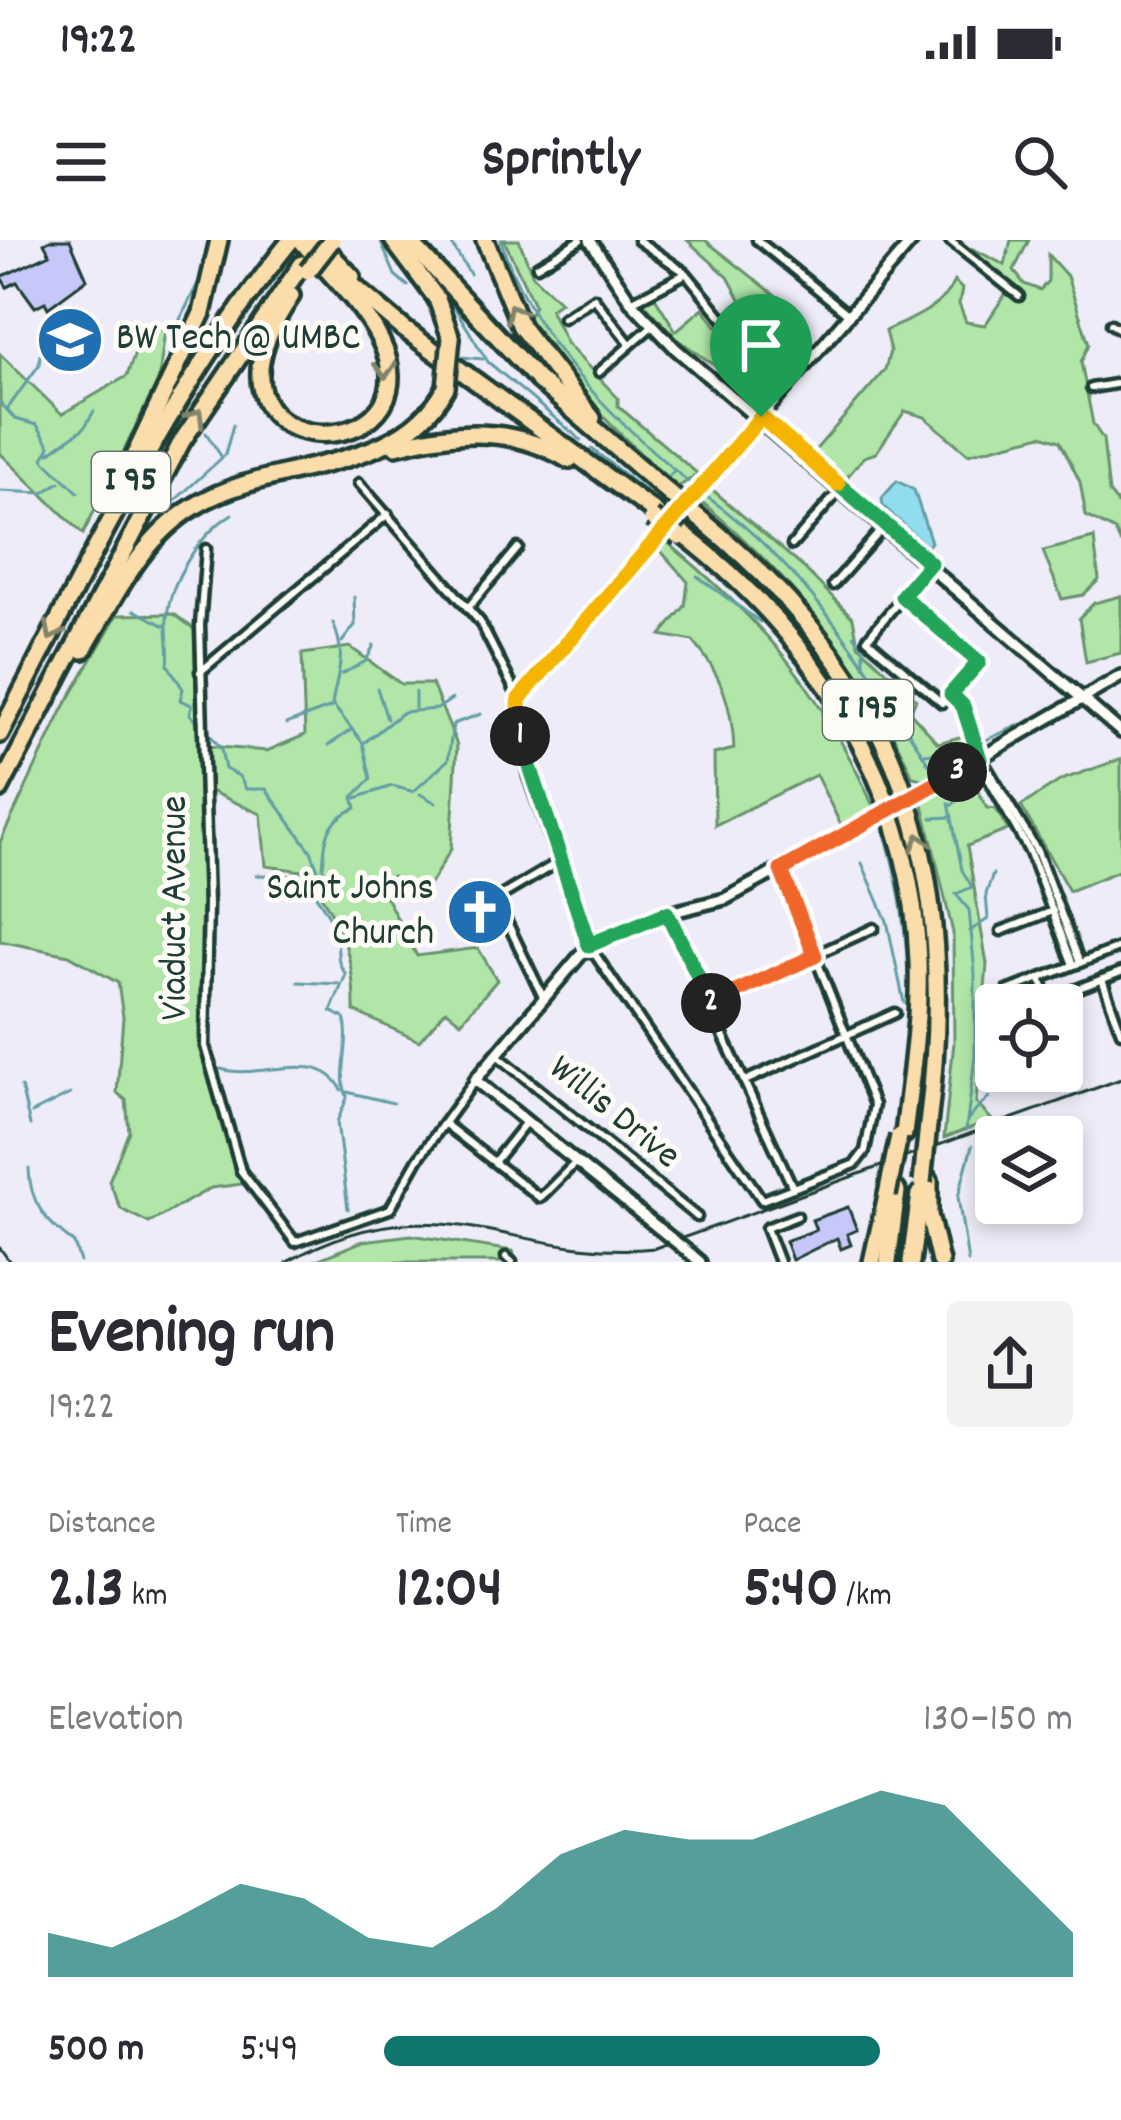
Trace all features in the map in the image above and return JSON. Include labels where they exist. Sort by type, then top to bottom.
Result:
[{"type":"highway","points":[[79,581],[193,337],[211,289],[220,240]]},
{"type":"highway","points":[[324,240],[360,285],[462,371]]},
{"type":"highway","name":"I 95","points":[[0,789],[182,441],[324,240]]},
{"type":"highway","points":[[24,743],[155,538],[208,498],[408,433],[428,415],[446,387],[452,338],[437,299],[393,240]]},
{"type":"highway","name":"I 195","points":[[409,240],[538,380],[794,604],[840,664],[877,727],[918,831],[939,958],[932,1123],[911,1262]]},
{"type":"highway","points":[[485,240],[500,284],[533,347],[596,423],[671,496]]},
{"type":"highway","points":[[295,241],[367,320],[387,360],[387,387],[376,410],[356,428],[329,436],[307,434],[279,418],[260,377],[264,341],[305,268]]},
{"type":"highway","points":[[295,241],[462,371]]},
{"type":"highway","name":"I 95","points":[[0,734],[188,382],[295,241]]},
{"type":"highway","name":"I 195","points":[[462,371],[681,536],[776,617],[840,704],[874,772],[897,838],[918,958],[912,1070],[892,1193],[888,1262]]},
{"type":"highway","points":[[317,464],[442,435],[492,433],[556,453],[654,516]]},
{"type":"highway","points":[[925,1181],[930,1229],[940,1262]]},
{"type":"highway","points":[[872,1262],[892,1193]]},
{"type":"street","points":[[558,240],[565,249]]},
{"type":"street","points":[[538,266],[580,240]]},
{"type":"street","points":[[590,240],[652,326],[1121,732]]},
{"type":"street","points":[[638,240],[686,273],[722,316]]},
{"type":"street","points":[[757,240],[849,315]]},
{"type":"street","points":[[519,699],[914,240]]},
{"type":"street","points":[[950,240],[1018,296]]},
{"type":"street","points":[[631,302],[672,285],[686,273]]},
{"type":"street","points":[[563,318],[594,298],[630,344]]},
{"type":"street","points":[[1111,324],[1121,330]]},
{"type":"street","points":[[599,372],[652,326]]},
{"type":"street","points":[[1091,388],[1121,383]]},
{"type":"street","points":[[359,482],[468,608],[519,699],[523,754],[589,945],[762,1200],[855,1164],[866,1151],[874,1105],[781,870]]},
{"type":"street","points":[[792,545],[842,488]]},
{"type":"street","points":[[200,672],[388,514]]},
{"type":"street","points":[[833,585],[886,525]]},
{"type":"street","points":[[468,608],[518,548]]},
{"type":"street","name":"Viaduct Avenue","points":[[206,549],[200,672],[207,1061],[245,1180],[295,1242],[391,1209],[445,1124]]},
{"type":"street","points":[[902,596],[979,662],[951,694],[936,703],[867,641],[902,596],[930,563]]},
{"type":"street","points":[[576,1162],[540,1198],[445,1124],[494,1052],[589,945],[667,913],[724,899],[1088,699],[1121,676]]},
{"type":"street","points":[[951,694],[963,706],[980,759],[1057,909],[1077,964]]},
{"type":"street","points":[[544,999],[496,899],[560,861]]},
{"type":"street","points":[[1000,931],[1057,909]]},
{"type":"street","points":[[667,913],[793,1188]]},
{"type":"street","points":[[708,1004],[874,928]]},
{"type":"street","points":[[1025,984],[1121,947]]},
{"type":"street","points":[[1083,987],[1121,972]]},
{"type":"street","points":[[1040,978],[1042,984]]},
{"type":"street","points":[[1102,979],[1121,1031]]},
{"type":"street","points":[[744,1081],[895,1013]]},
{"type":"street","name":"Willis Drive","points":[[494,1052],[697,1217]]},
{"type":"street","points":[[475,1080],[700,1262]]},
{"type":"street","points":[[494,1162],[526,1122]]},
{"type":"street","points":[[779,1262],[766,1228],[797,1216]]},
{"type":"green space","points":[[504,240],[519,240],[533,276],[560,302],[550,309],[566,343],[618,398],[618,406],[698,474],[678,487],[577,388],[527,319],[534,305]]},
{"type":"green space","points":[[687,240],[705,240],[779,298],[723,371],[677,339],[645,304],[644,298],[654,296],[676,331],[703,308],[716,326],[744,306],[728,277]]},
{"type":"green space","points":[[1011,240],[1029,240],[1014,270],[1024,284],[1040,290],[1048,281],[1048,255],[1067,276],[1089,344],[1081,362],[1093,424],[1103,439],[1109,493],[1121,508],[1121,544],[1115,531],[1086,516],[1080,482],[1060,441],[1042,435],[968,454],[925,417],[905,411],[876,453],[864,457],[843,482],[811,455],[885,370],[890,351],[885,331],[934,306],[954,281],[962,289],[959,304],[966,322],[985,325],[1006,293],[971,248],[1005,265]]},
{"type":"green space","points":[[144,326],[165,330],[159,379],[83,534],[0,453],[0,354],[62,414],[127,376]]},
{"type":"green space","points":[[708,486],[804,568],[853,618],[858,644],[916,699],[910,712],[938,743],[963,736],[971,756],[926,780],[913,777],[872,697],[822,625],[764,559],[697,498]]},
{"type":"green space","points":[[1094,538],[1099,580],[1083,595],[1062,599],[1043,551]]},
{"type":"green space","points":[[667,542],[735,603],[789,662],[834,729],[875,810],[842,827],[816,775],[715,825],[714,754],[734,749],[731,718],[724,691],[693,641],[661,635],[685,606],[688,582],[660,550]]},
{"type":"green space","points":[[1121,596],[1121,653],[1086,662],[1079,618],[1094,603]]},
{"type":"green space","points":[[174,614],[194,629],[202,886],[199,1038],[242,1184],[211,1188],[149,1223],[121,1209],[109,1181],[129,1131],[126,1100],[117,1093],[123,1017],[118,983],[69,955],[0,941],[0,842],[63,709],[117,615]]},
{"type":"green space","points":[[350,647],[401,684],[432,684],[457,745],[451,849],[420,901],[393,876],[378,882],[417,956],[478,948],[497,980],[461,1022],[446,1010],[419,1041],[354,1011],[348,953],[326,903],[302,871],[266,866],[261,814],[208,790],[206,746],[267,751],[305,735],[302,654]]},
{"type":"green space","points":[[1121,759],[1121,870],[1069,891],[1021,806],[1061,780]]},
{"type":"green space","points":[[970,776],[987,808],[996,809],[1008,830],[967,846],[987,964],[985,984],[975,984],[975,1092],[976,1103],[988,1116],[975,1116],[975,1126],[944,1138],[954,1042],[953,933],[922,800]]},
{"type":"green space","points":[[411,1235],[513,1251],[516,1262],[312,1262],[363,1241]]},
{"type":"water","points":[[897,481],[914,490],[931,542],[927,547],[883,506],[882,498]]},
{"type":"building","points":[[70,240],[87,279],[48,308],[45,302],[35,307],[17,282],[7,287],[1,277],[50,254],[44,243]]},
{"type":"building","points":[[848,1207],[857,1230],[847,1234],[851,1245],[841,1249],[837,1238],[792,1260],[785,1241],[816,1230],[812,1220]]},
{"type":"waterway","points":[[380,240],[395,275],[408,286]]},
{"type":"waterway","points":[[449,240],[470,274]]},
{"type":"waterway","points":[[501,240],[532,311],[578,375],[691,484]]},
{"type":"waterway","points":[[167,369],[172,336],[200,279]]},
{"type":"waterway","points":[[450,300],[488,362],[581,440]]},
{"type":"waterway","points":[[8,408],[39,365],[40,355]]},
{"type":"waterway","points":[[461,357],[483,359]]},
{"type":"waterway","points":[[0,402],[15,419],[37,425],[50,446],[43,459],[78,492]]},
{"type":"waterway","points":[[49,453],[84,428],[94,411]]},
{"type":"waterway","points":[[171,504],[225,455],[233,425]]},
{"type":"waterway","points":[[206,433],[221,456]]},
{"type":"waterway","points":[[592,449],[655,499]]},
{"type":"waterway","points":[[665,480],[674,471]]},
{"type":"waterway","points":[[0,491],[43,493],[60,482]]},
{"type":"waterway","points":[[706,496],[741,523],[803,586],[858,655],[930,766]]},
{"type":"waterway","points":[[197,722],[190,714],[192,705],[180,700],[183,689],[168,665],[169,603],[188,560],[232,514]]},
{"type":"waterway","points":[[697,576],[760,622]]},
{"type":"waterway","points":[[342,642],[355,625],[354,597]]},
{"type":"waterway","points":[[134,610],[165,626]]},
{"type":"waterway","points":[[314,894],[327,836],[341,816],[356,808],[353,797],[371,779],[363,743],[332,704],[340,655],[333,623]]},
{"type":"waterway","points":[[854,635],[864,649],[864,666]]},
{"type":"waterway","points":[[342,674],[366,661],[374,645]]},
{"type":"waterway","points":[[790,654],[840,725],[876,805],[898,889],[908,975]]},
{"type":"waterway","points":[[377,688],[387,719]]},
{"type":"waterway","points":[[415,692],[415,708]]},
{"type":"waterway","points":[[886,698],[899,694],[913,706]]},
{"type":"waterway","points":[[365,742],[403,712],[437,709],[452,699]]},
{"type":"waterway","points":[[286,724],[332,707]]},
{"type":"waterway","points":[[413,792],[448,760],[453,724],[481,714]]},
{"type":"waterway","points":[[986,740],[1021,724]]},
{"type":"waterway","points":[[204,727],[221,749],[225,769],[239,776],[246,789],[266,789],[311,851],[320,875]]},
{"type":"waterway","points":[[329,745],[351,730]]},
{"type":"waterway","points":[[924,754],[960,750]]},
{"type":"waterway","points":[[951,806],[980,780]]},
{"type":"waterway","points":[[356,798],[392,786],[411,791]]},
{"type":"waterway","points":[[420,794],[436,803]]},
{"type":"waterway","points":[[949,803],[962,870],[972,887],[956,894],[969,910],[975,974],[975,1057],[966,1130]]},
{"type":"waterway","points":[[932,818],[952,817]]},
{"type":"waterway","points":[[862,863],[887,921],[904,1003]]},
{"type":"waterway","points":[[970,931],[988,919],[986,894],[993,874]]},
{"type":"waterway","points":[[256,875],[301,876],[332,921],[346,974],[331,1011],[344,1018],[346,1028],[343,1078],[347,1096]]},
{"type":"waterway","points":[[298,982],[339,984]]},
{"type":"waterway","points":[[221,1069],[304,1067],[332,1077],[342,1090]]},
{"type":"waterway","points":[[21,1087],[30,1125]]},
{"type":"waterway","points":[[347,1092],[393,1103]]},
{"type":"waterway","points":[[32,1113],[70,1094]]},
{"type":"waterway","points":[[967,1120],[989,1097]]},
{"type":"waterway","points":[[347,1098],[337,1122],[348,1209]]},
{"type":"waterway","points":[[968,1262],[958,1197],[972,1146]]},
{"type":"waterway","points":[[29,1168],[36,1202],[74,1243],[80,1262]]},
{"type":"railway","points":[[287,1262],[341,1237],[432,1223],[558,1244],[655,1248],[1121,1079]]},
{"type":"railway","points":[[0,1248],[10,1262]]},
{"type":"place","name":"BW Tech @ UMBC","points":[[70,340]]},
{"type":"place","name":"Saint Johns Church","points":[[480,912]]},
{"type":"route","points":[[761,417],[930,563],[902,596],[979,662],[951,694],[963,706],[980,759],[781,870],[815,956],[708,1004],[667,913],[589,945],[523,754],[519,699],[761,417]]}]
